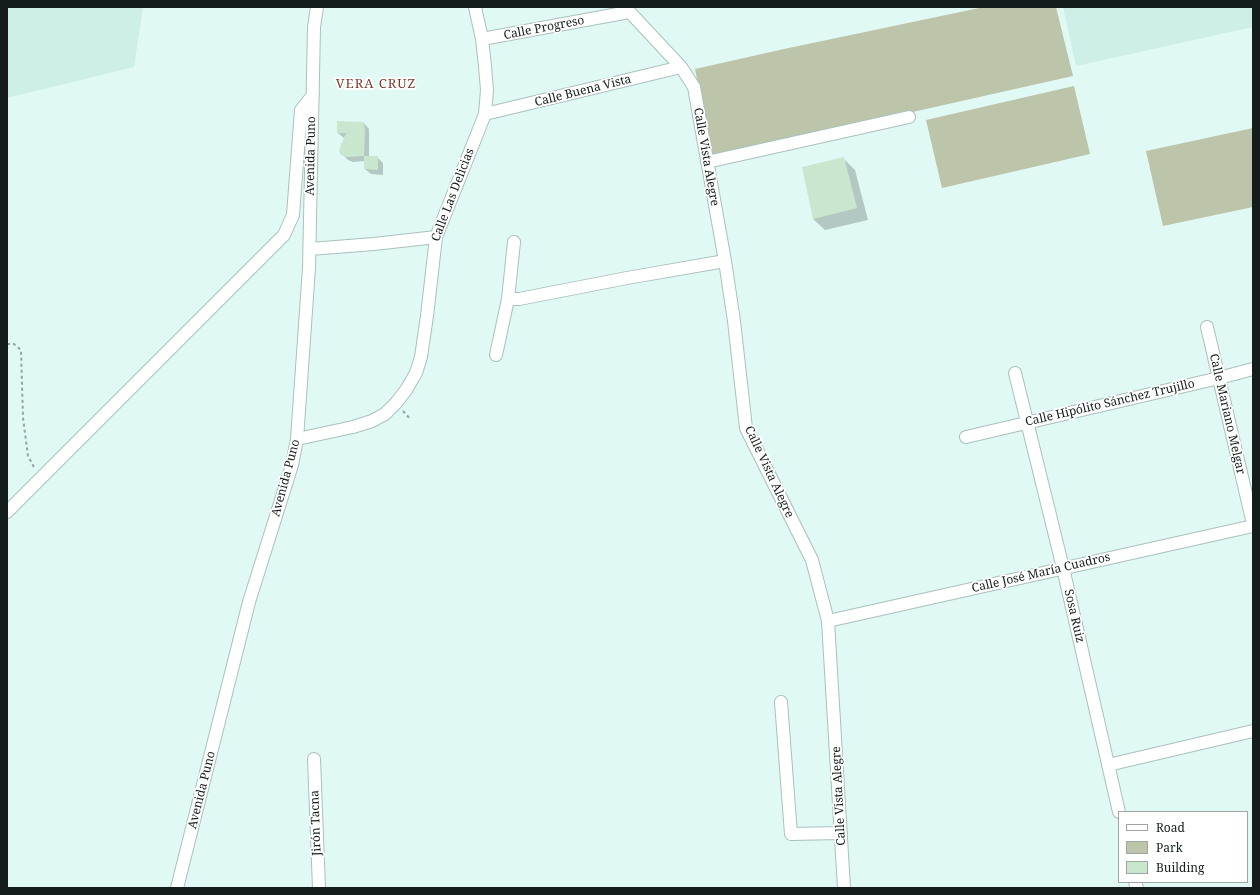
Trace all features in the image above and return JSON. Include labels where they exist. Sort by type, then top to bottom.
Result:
[{"type":"street","name":"Avenida Puno","points":[[177,888],[249,602],[292,465],[297,439],[310,248],[314,26],[317,7]]},
{"type":"street","name":"Calle Las Delicias","points":[[297,439],[354,427],[372,421],[385,414],[406,390],[416,372],[427,316],[436,237],[485,114],[487,90],[485,66],[482,39],[475,7]]},
{"type":"street","name":"Calle Progreso","points":[[482,39],[627,9]]},
{"type":"street","name":"Calle Vista Alegre","points":[[627,9],[681,67],[694,87],[725,261],[734,321],[746,428],[812,560],[828,621],[844,888]]},
{"type":"street","name":"Calle Buena Vista","points":[[485,114],[681,67]]},
{"type":"street","points":[[7,512],[284,235],[293,215],[301,110],[313,95]]},
{"type":"street","points":[[707,162],[909,118]]},
{"type":"street","points":[[310,248],[374,244],[436,237]]},
{"type":"street","points":[[496,355],[508,299],[514,242]]},
{"type":"street","points":[[508,299],[519,299],[725,261]]},
{"type":"street","name":"Calle Mariano Melgar","points":[[1206,327],[1253,525]]},
{"type":"street","name":"Calle Hipólito Sánchez Trujillo","points":[[966,437],[1253,369]]},
{"type":"street","name":"Sosa Ruiz","points":[[1015,373],[1063,568],[1119,811]]},
{"type":"street","name":"Calle José María Cuadros","points":[[828,621],[1253,525]]},
{"type":"street","points":[[781,702],[791,834],[841,833]]},
{"type":"street","points":[[1108,765],[1253,731]]},
{"type":"street","name":"Jirón Tacna","points":[[314,759],[319,888]]},
{"type":"path","points":[[7,344],[14,344],[21,350],[23,418],[28,456],[40,478]]},
{"type":"shaded area","points":[[7,7],[143,7],[134,67],[7,98]]},
{"type":"shaded area","points":[[1063,7],[1253,7],[1253,27],[1076,66]]},
{"type":"green space","points":[[984,7],[1056,7],[1073,76],[712,157],[695,69]]},
{"type":"green space","points":[[1074,86],[1090,154],[942,188],[926,120]]},
{"type":"green space","points":[[1253,128],[1253,207],[1163,226],[1146,151]]},
{"type":"building","points":[[337,121],[364,122],[364,156],[346,157],[341,155],[339,151],[346,133],[337,133]]},
{"type":"building","points":[[364,156],[378,156],[378,170],[364,169]]},
{"type":"building","points":[[844,157],[857,208],[813,219],[802,167]]},
{"type":"district","name":"VERA CRUZ","points":[[376,84]]}]
